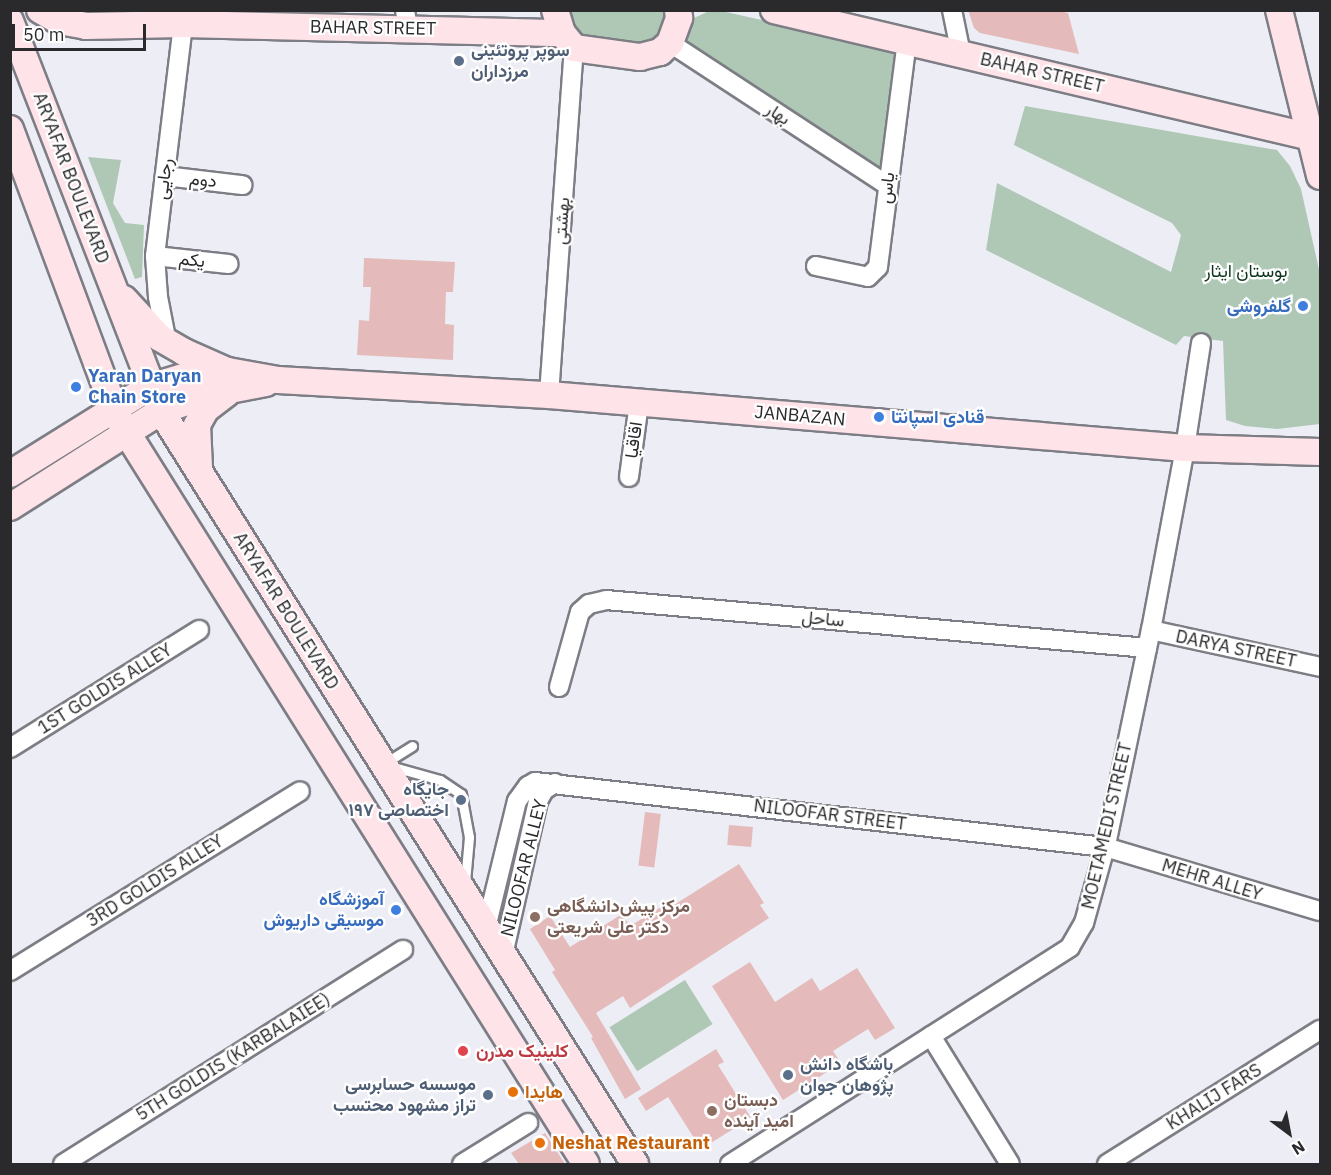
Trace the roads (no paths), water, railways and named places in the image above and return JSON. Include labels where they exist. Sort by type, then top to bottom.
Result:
[{"type":"main road","points":[[40,10],[59,21],[86,26],[183,24]]},
{"type":"main road","name":"BAHAR STREET","points":[[774,10],[1316,138]]},
{"type":"main road","points":[[1279,10],[1316,138],[1320,176]]},
{"type":"main road","points":[[670,43],[682,13]]},
{"type":"main road","name":"BAHAR STREET","points":[[183,24],[406,19],[564,30],[640,57],[660,52],[670,43]]},
{"type":"main road","name":"ARYAFAR BOULEVARD","points":[[10,21],[115,288],[160,411],[635,1164]]},
{"type":"main road","points":[[10,129],[114,409],[127,433],[586,1164]]},
{"type":"main road","points":[[115,288],[160,338],[230,381],[206,409],[197,425],[196,450],[201,476]]},
{"type":"main road","name":"JANBAZAN","points":[[10,474],[150,387],[193,374],[230,381],[278,381],[549,395],[1185,448],[1320,452]]},
{"type":"main road","name":"JANBAZAN","points":[[10,507],[160,411],[210,394],[230,381]]},
{"type":"street","points":[[952,10],[961,54]]},
{"type":"street","name":"رجایی","points":[[165,333],[158,297],[155,256],[183,24]]},
{"type":"street","name":"بهشتی","points":[[549,395],[564,30]]},
{"type":"street","name":"یاس","points":[[816,266],[868,277],[875,274],[878,267],[907,42]]},
{"type":"street","name":"بهار","points":[[670,43],[887,185]]},
{"type":"street","name":"دوم","points":[[165,176],[242,184]]},
{"type":"street","name":"یکم","points":[[155,256],[229,264]]},
{"type":"street","name":"MOETAMEDI STREET","points":[[730,1164],[1070,947],[1084,923],[1105,848],[1149,639],[1185,448],[1201,342]]},
{"type":"street","name":"اقاقیا","points":[[629,477],[639,402]]},
{"type":"street","name":"ساحل","points":[[559,687],[580,612],[589,604],[606,600],[1149,639]]},
{"type":"street","name":"1ST GOLDIS ALLEY","points":[[10,748],[200,630]]},
{"type":"street","name":"DARYA STREET","points":[[1149,639],[1320,667]]},
{"type":"street","name":"NILOOFAR ALLEY","points":[[486,928],[517,801],[528,786],[535,782],[555,783]]},
{"type":"street","name":"NILOOFAR STREET","points":[[555,783],[1105,848]]},
{"type":"street","name":"NILOOFAR ALLEY","points":[[503,955],[538,801],[544,790],[555,783]]},
{"type":"street","name":"3RD GOLDIS ALLEY","points":[[10,971],[300,790]]},
{"type":"street","name":"MEHR ALLEY","points":[[1105,848],[1320,911]]},
{"type":"street","name":"5TH GOLDIS (KARBALAIEE)","points":[[63,1164],[403,950]]},
{"type":"street","name":"KHALIJ FARS","points":[[1107,1164],[1320,1030]]},
{"type":"street","points":[[931,1036],[1010,1164]]},
{"type":"street","points":[[462,1164],[528,1123]]},
{"type":"lane","points":[[382,764],[412,746]]},
{"type":"lane","points":[[382,764],[440,780],[461,794],[466,807],[469,837],[464,894]]},
{"type":"place","name":"سوپر پروتئینی مرزداران","points":[[459,61]]},
{"type":"place","name":"گلفروشی","points":[[1303,306]]},
{"type":"place","name":"Yaran Daryan Chain Store","points":[[76,387]]},
{"type":"place","name":"قنادی اسپانتا","points":[[879,417]]},
{"type":"place","name":"جایگاه اختصاصی ۱۹۷","points":[[461,800]]},
{"type":"place","name":"آموزشگاه موسیقی داریوش","points":[[396,910]]},
{"type":"place","name":"مرکز پیش‌دانشگاهی دکتر علی شریعتی","points":[[535,917]]},
{"type":"place","name":"کلینیک مدرن","points":[[463,1051]]},
{"type":"place","name":"باشگاه دانش پژوهان جوان","points":[[788,1075]]},
{"type":"place","name":"هایدا","points":[[513,1092]]},
{"type":"place","name":"موسسه حسابرسی تراز مشهود محتسب","points":[[488,1095]]},
{"type":"place","name":"دبستان امید آینده","points":[[712,1111]]},
{"type":"place","name":"Neshat Restaurant","points":[[540,1143]]},
{"type":"park label","name":"بوستان ایثار","points":[[1246,271]]}]
